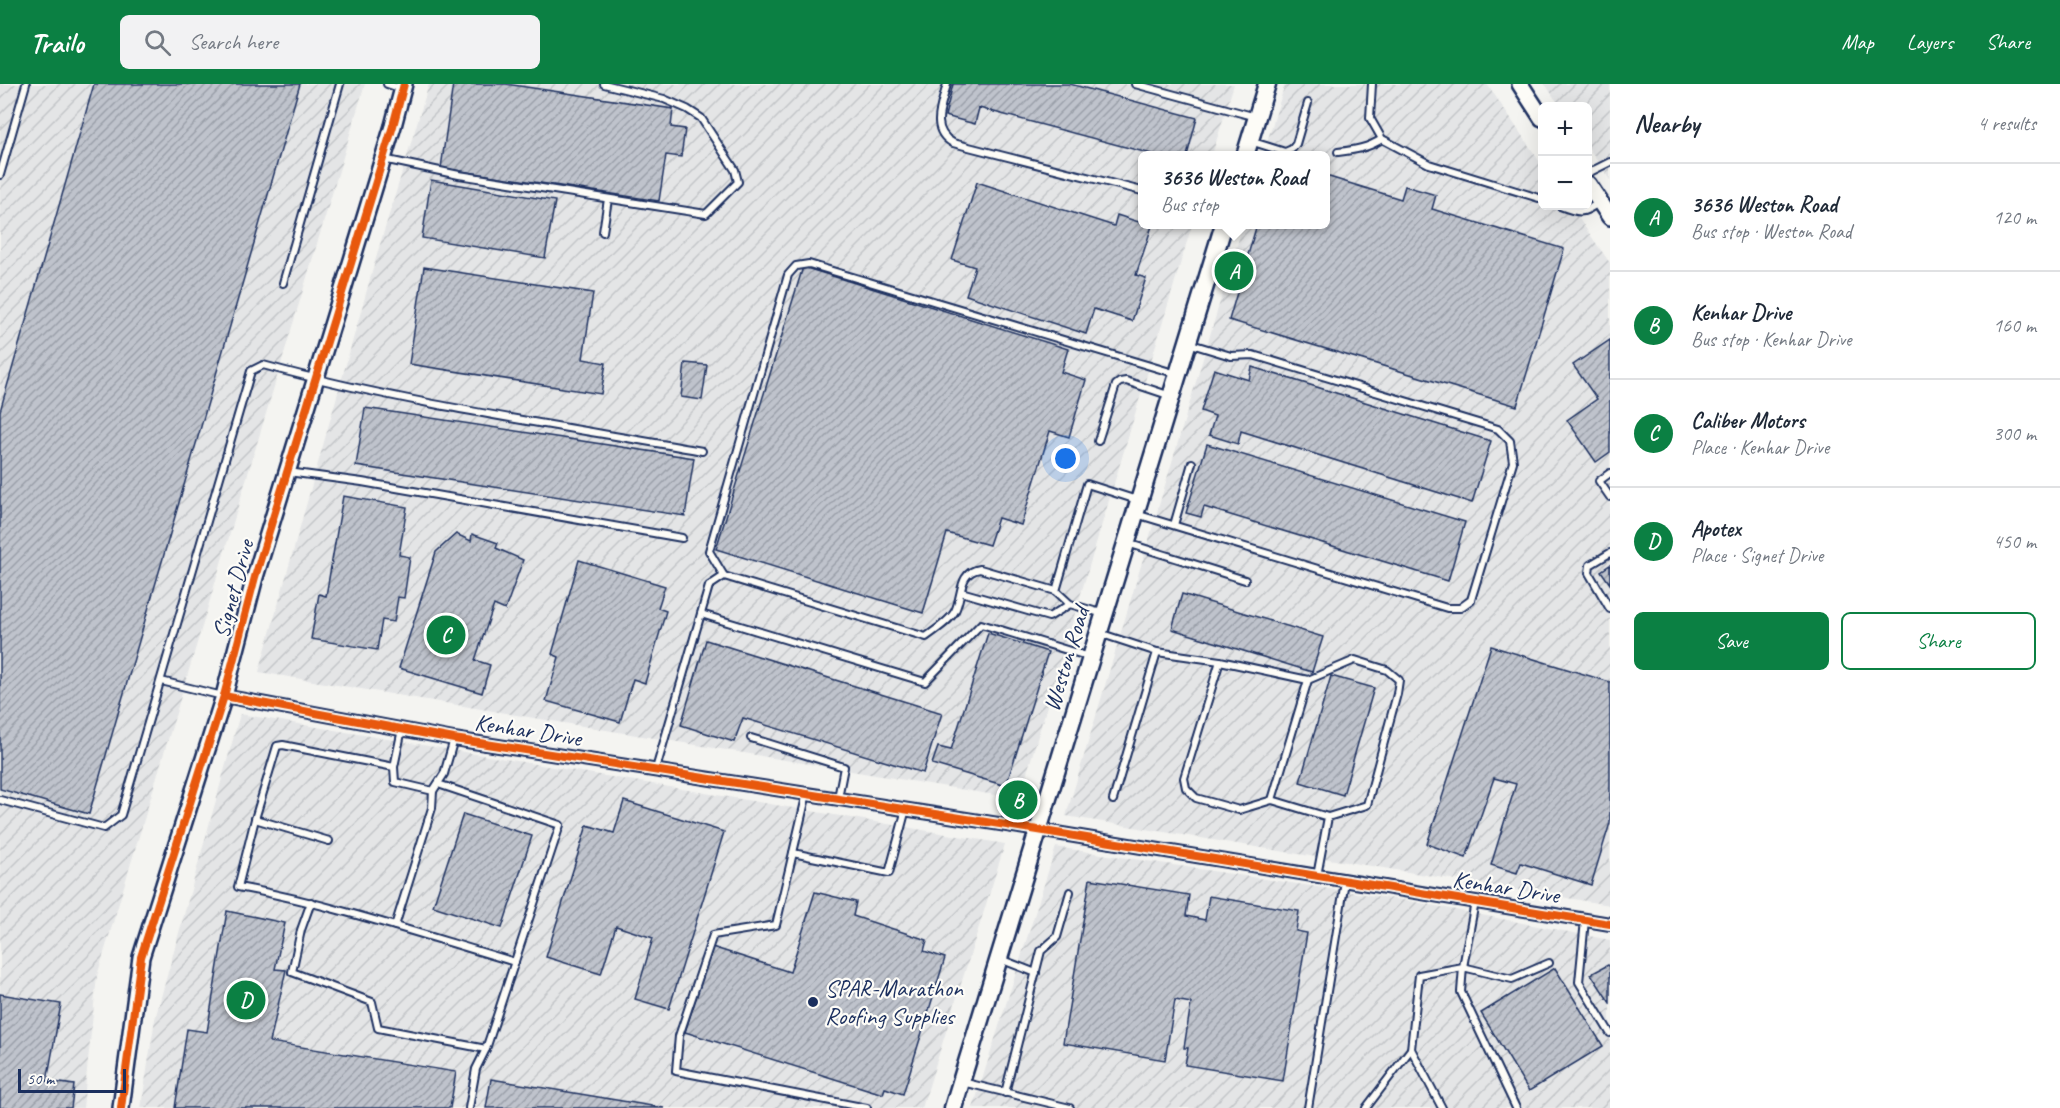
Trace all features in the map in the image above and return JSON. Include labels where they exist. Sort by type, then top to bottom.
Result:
[{"type":"main road","points":[[1247,148],[1267,84]]},
{"type":"main road","name":"Weston Road","points":[[953,1108],[1223,229]]},
{"type":"street","points":[[1520,84],[1538,112]]},
{"type":"street","name":"Signet Drive","points":[[121,1108],[141,957],[224,696],[255,577],[403,87]]},
{"type":"street","points":[[1592,191],[1610,217]]},
{"type":"street","name":"Kenhar Drive","points":[[224,696],[454,739],[907,809],[1610,924]]},
{"type":"lane","points":[[0,175],[26,84]]},
{"type":"lane","points":[[283,282],[340,84]]},
{"type":"lane","points":[[387,84],[403,87]]},
{"type":"lane","points":[[383,159],[459,175],[706,214],[738,182],[735,170],[701,118],[664,99],[604,84]]},
{"type":"lane","points":[[947,84],[938,121],[939,131],[945,139],[952,143],[1138,190]]},
{"type":"lane","points":[[1135,84],[1257,118]]},
{"type":"lane","points":[[1372,84],[1370,118],[1382,139],[1429,164],[1538,198]]},
{"type":"lane","points":[[1288,151],[1296,144],[1308,104]]},
{"type":"lane","points":[[1338,152],[1360,149],[1382,139]]},
{"type":"lane","points":[[1247,148],[1276,151]]},
{"type":"lane","points":[[1592,171],[1610,162]]},
{"type":"lane","points":[[603,232],[608,199]]},
{"type":"lane","points":[[1592,208],[1600,202]]},
{"type":"lane","points":[[1570,210],[1578,213],[1589,210]]},
{"type":"lane","points":[[1104,614],[1070,604],[1056,591],[980,569],[972,570],[966,575],[954,613],[926,637],[724,576],[709,551],[788,275],[796,266],[809,264],[1178,375]]},
{"type":"lane","points":[[1056,591],[1087,484],[1174,525],[1447,608],[1460,608],[1471,600],[1513,462],[1510,441],[1498,429],[1252,356],[1231,356],[1188,342]]},
{"type":"lane","points":[[0,800],[104,828],[121,815],[251,371],[263,365],[416,401],[702,452]]},
{"type":"lane","points":[[1098,441],[1116,385],[1120,382],[1126,381],[1171,396]]},
{"type":"lane","points":[[1174,525],[1192,463]]},
{"type":"lane","points":[[287,472],[362,482],[682,538]]},
{"type":"lane","points":[[1610,473],[1599,481],[1610,497]]},
{"type":"lane","points":[[1126,543],[1245,580]]},
{"type":"lane","points":[[1610,553],[1590,565],[1588,573],[1610,609]]},
{"type":"lane","points":[[656,769],[710,586],[724,576]]},
{"type":"lane","points":[[961,592],[1048,617],[1070,604]]},
{"type":"lane","points":[[701,614],[925,682],[981,624],[1091,657]]},
{"type":"lane","points":[[1099,633],[1157,652],[1220,661],[1308,680],[1355,660],[1387,670],[1399,680],[1397,694],[1367,805],[1328,817],[1272,800],[1239,810],[1196,798],[1186,788],[1184,778],[1220,661]]},
{"type":"lane","points":[[1113,800],[1157,652]]},
{"type":"lane","points":[[1272,800],[1308,680]]},
{"type":"lane","points":[[161,681],[224,696]]},
{"type":"lane","points":[[402,729],[394,767],[395,782],[433,791]]},
{"type":"lane","points":[[751,738],[844,767],[838,798]]},
{"type":"lane","points":[[395,926],[432,808],[433,791],[444,774],[454,739]]},
{"type":"lane","points":[[394,767],[283,745],[277,746],[238,887],[311,902],[515,962]]},
{"type":"lane","points":[[438,784],[560,825],[486,1049],[476,1069],[469,1108]]},
{"type":"lane","points":[[807,793],[776,925],[713,935],[679,1036],[676,1071],[867,1108]]},
{"type":"lane","points":[[793,853],[889,873],[907,809]]},
{"type":"lane","points":[[1317,876],[1328,817]]},
{"type":"lane","points":[[255,819],[329,841]]},
{"type":"lane","points":[[1308,1108],[1345,880]]},
{"type":"lane","points":[[1005,1093],[1041,951],[1057,937],[1070,892]]},
{"type":"lane","points":[[311,902],[301,930],[292,972],[372,1002],[378,1028],[486,1049]]},
{"type":"lane","points":[[1475,902],[1463,967],[1461,992],[1516,1108]]},
{"type":"lane","points":[[1585,920],[1579,982],[1610,1033]]},
{"type":"lane","points":[[999,958],[1036,973]]},
{"type":"lane","points":[[1366,1108],[1411,1049],[1419,975],[1463,967],[1512,979],[1549,963]]},
{"type":"lane","points":[[1411,1049],[1442,1108]]},
{"type":"lane","points":[[961,1082],[1070,1108]]},
{"type":"shaded area","points":[[0,84],[365,84],[97,976],[83,1108],[0,1108]]},
{"type":"shaded area","points":[[429,84],[1234,84],[1213,151],[1138,151],[1138,229],[1191,229],[1019,799],[259,672],[378,251]]},
{"type":"shaded area","points":[[1285,84],[1487,84],[1538,159],[1538,210],[1573,210],[1610,263],[1610,905],[1066,816],[1242,229],[1330,229],[1330,151],[1264,151]]},
{"type":"shaded area","points":[[1545,84],[1610,84],[1610,180],[1592,153],[1592,102],[1557,102]]},
{"type":"shaded area","points":[[240,714],[1005,844],[922,1108],[141,1108],[155,1019]]},
{"type":"shaded area","points":[[1056,847],[1415,902],[1610,940],[1610,1108],[973,1108]]},
{"type":"building","points":[[94,84],[300,84],[89,814],[0,789],[0,411]]},
{"type":"building","points":[[453,84],[506,84],[673,109],[671,127],[685,129],[681,157],[666,155],[659,201],[441,168]]},
{"type":"building","points":[[953,84],[1070,84],[1197,118],[1188,151],[1140,151],[979,108],[975,124],[945,116]]},
{"type":"building","points":[[1330,177],[1401,199],[1405,186],[1436,195],[1432,209],[1564,249],[1517,406],[1229,320],[1256,229],[1330,229]]},
{"type":"building","points":[[431,180],[555,201],[545,258],[422,238]]},
{"type":"building","points":[[977,182],[1114,226],[1117,215],[1138,222],[1138,229],[1151,229],[1136,275],[1146,278],[1132,321],[1094,309],[1086,334],[966,295],[975,267],[952,260]]},
{"type":"building","points":[[424,267],[593,293],[583,359],[606,363],[601,394],[409,364]]},
{"type":"building","points":[[803,267],[1068,349],[1061,372],[1086,380],[1069,437],[1050,431],[1021,525],[998,518],[989,545],[947,533],[923,613],[716,549]]},
{"type":"building","points":[[1610,340],[1610,452],[1596,462],[1567,420],[1597,399],[1573,365]]},
{"type":"building","points":[[685,363],[707,365],[702,400],[681,397]]},
{"type":"building","points":[[1252,367],[1491,441],[1472,503],[1241,431],[1238,444],[1209,435],[1215,416],[1201,411],[1214,369],[1249,380]]},
{"type":"building","points":[[365,408],[694,458],[685,516],[356,466]]},
{"type":"building","points":[[1207,444],[1465,522],[1448,581],[1204,507],[1201,517],[1186,513]]},
{"type":"building","points":[[343,496],[407,507],[399,555],[410,557],[404,598],[398,597],[394,622],[382,620],[377,650],[311,639],[319,594],[326,596]]},
{"type":"building","points":[[456,534],[471,541],[472,534],[498,543],[496,548],[523,560],[505,610],[494,605],[475,660],[490,665],[482,693],[399,668],[436,552]]},
{"type":"building","points":[[579,560],[665,586],[658,608],[666,611],[645,683],[633,679],[620,722],[546,701],[559,657],[552,654]]},
{"type":"building","points":[[1610,565],[1610,584],[1601,571]]},
{"type":"building","points":[[1182,594],[1323,637],[1312,672],[1172,629]]},
{"type":"building","points":[[988,633],[1048,652],[1006,786],[932,764],[938,747],[951,750]]},
{"type":"building","points":[[706,640],[942,713],[923,773],[743,718],[734,742],[681,725]]},
{"type":"building","points":[[1491,646],[1610,682],[1610,823],[1591,885],[1521,863],[1517,873],[1491,865],[1516,784],[1494,778],[1466,858],[1427,844]]},
{"type":"building","points":[[1331,676],[1374,688],[1343,795],[1300,782]]},
{"type":"building","points":[[624,801],[724,832],[669,1009],[635,999],[653,938],[616,926],[601,974],[546,957],[587,825],[614,833]]},
{"type":"building","points":[[463,814],[532,836],[502,928],[433,906]]},
{"type":"building","points":[[1090,879],[1189,895],[1186,916],[1205,920],[1209,896],[1299,911],[1296,931],[1307,933],[1283,1081],[1185,1065],[1188,1048],[1184,1048],[1191,1003],[1175,1000],[1165,1060],[1063,1043]]},
{"type":"building","name":"SPAR-Marathon Roofing Supplies","points":[[815,892],[856,902],[853,916],[927,940],[924,951],[945,958],[903,1094],[885,1088],[883,1094],[685,1032],[712,947],[790,972]]},
{"type":"building","points":[[227,911],[285,923],[275,969],[286,970],[270,1042],[456,1072],[450,1108],[175,1108],[187,1029],[207,1032]]},
{"type":"building","points":[[1608,965],[1610,967],[1610,1003],[1591,974]]},
{"type":"building","points":[[1555,968],[1603,1046],[1529,1091],[1481,1013]]},
{"type":"building","points":[[0,994],[61,1004],[47,1081],[74,1085],[71,1108],[0,1108]]},
{"type":"building","points":[[491,1079],[664,1108],[486,1108]]},
{"type":"cycle path","points":[[121,1108],[141,957],[224,696],[255,577],[404,84]]},
{"type":"cycle path","points":[[224,696],[454,739],[1038,830],[1610,924]]},
{"type":"place","name":"3636 Weston Road","points":[[1234,271]]},
{"type":"place","name":"Caliber Motors","points":[[446,635]]},
{"type":"place","name":"Kenhar Drive","points":[[1018,800]]},
{"type":"place","name":"Apotex","points":[[246,1000]]},
{"type":"place","name":"SPAR-Marathon Roofing Supplies","points":[[813,1002]]}]
